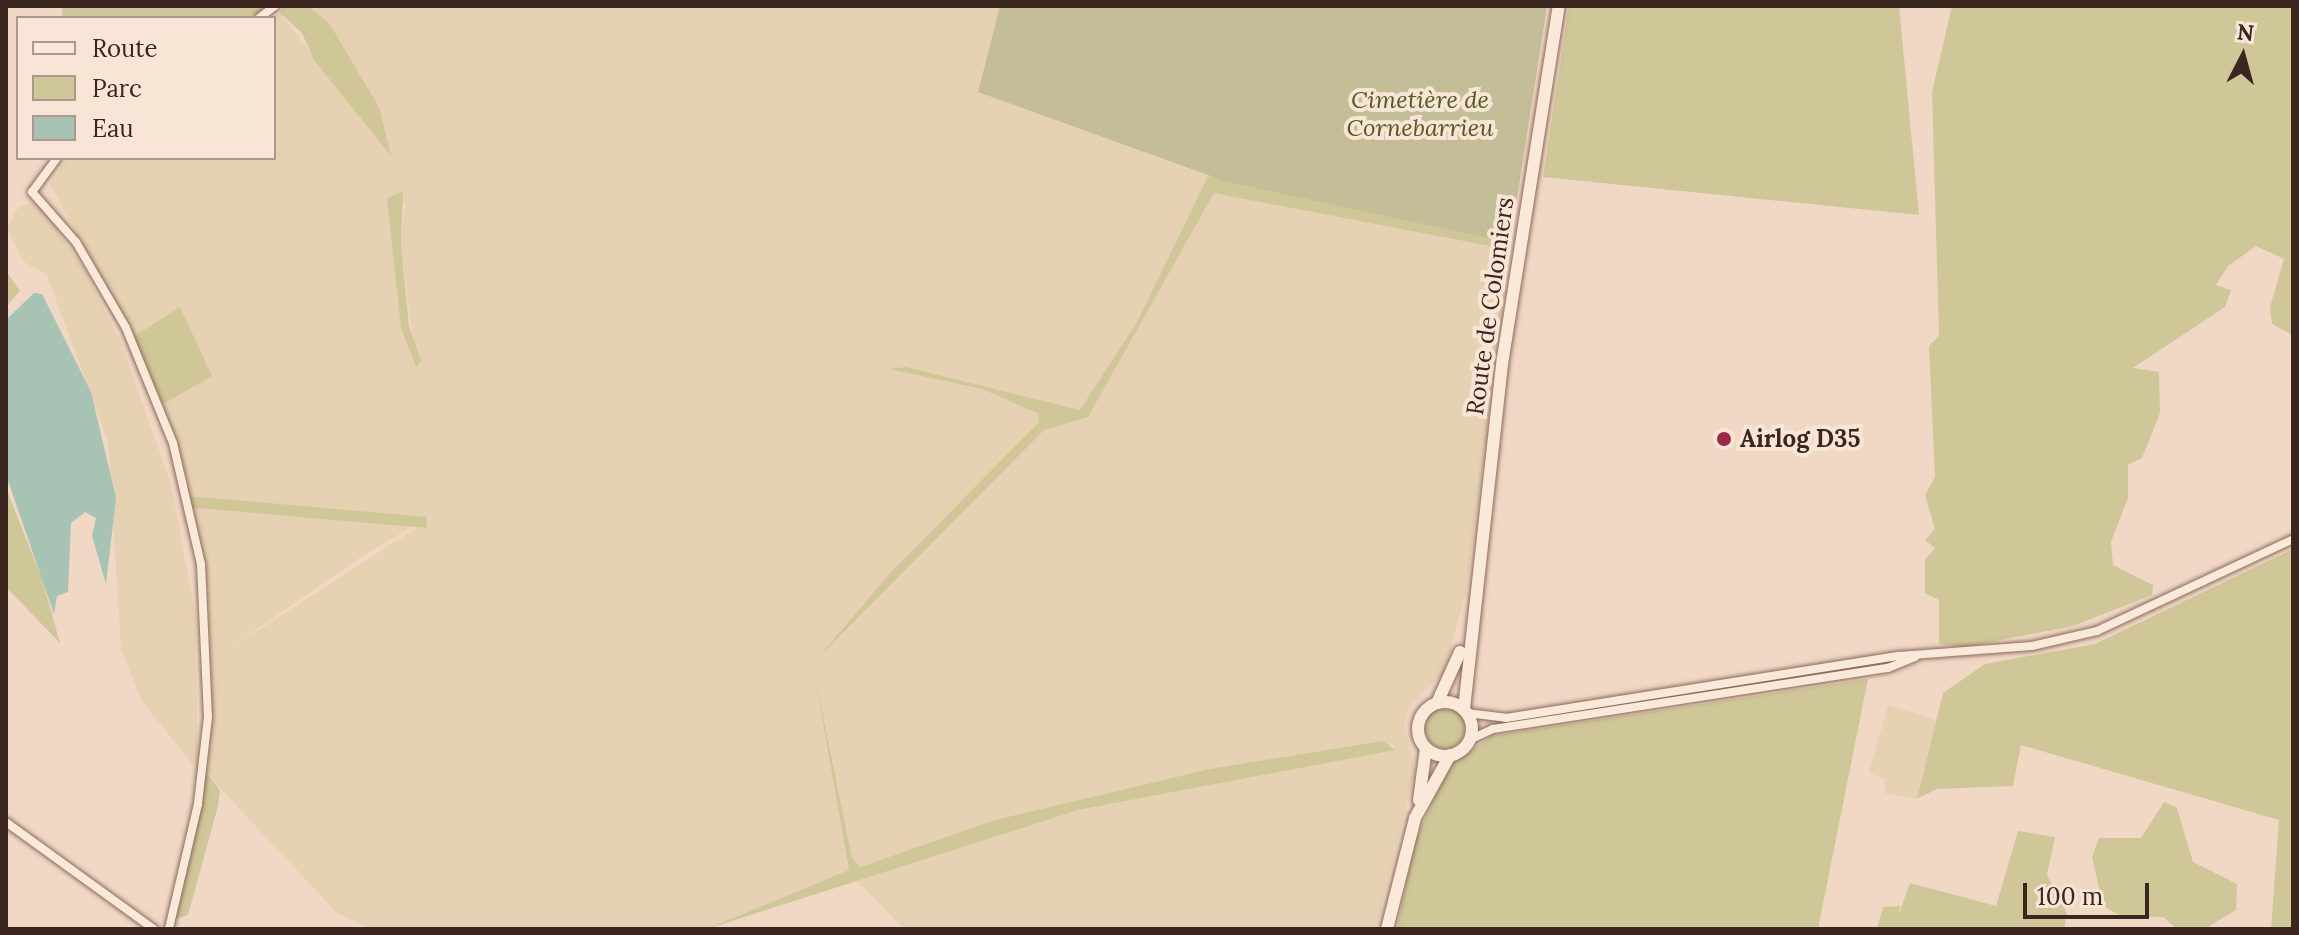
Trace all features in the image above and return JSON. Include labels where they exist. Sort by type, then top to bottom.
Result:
[{"type":"main road","name":"Route de Colomiers","points":[[1466,711],[1472,614],[1559,6]]},
{"type":"main road","name":"Route de Colomiers","points":[[1437,703],[1472,614]]},
{"type":"main road","points":[[1387,929],[1415,818],[1426,748],[1418,722],[1437,703],[1466,711],[1469,740],[1450,755],[1415,818]]},
{"type":"main road","points":[[1426,748],[1450,755]]},
{"type":"street","points":[[56,160],[32,192],[76,242],[126,328],[173,443],[201,564],[208,717],[198,804],[169,929]]},
{"type":"street","points":[[1466,711],[1506,718],[1915,657],[1984,654],[2097,631],[2293,539]]},
{"type":"street","points":[[1469,740],[1493,729],[1888,668],[1915,657]]},
{"type":"street","points":[[6,822],[154,929]]},
{"type":"shaded area","points":[[308,6],[1000,6],[978,92],[1208,176],[1137,322],[1080,410],[892,369],[982,389],[1039,414],[1039,422],[891,572],[818,658],[1044,429],[1088,417],[1214,193],[1500,244],[1495,267],[1508,270],[1466,591],[1445,671],[1409,707],[1404,724],[1415,770],[1376,929],[904,929],[853,877],[1078,810],[1394,750],[1394,744],[1211,769],[995,820],[860,867],[852,858],[814,673],[849,870],[839,877],[707,929],[372,929],[337,913],[206,773],[212,705],[207,572],[163,404],[211,376],[133,337],[50,184],[66,160],[276,160],[276,16],[280,13],[391,155],[329,23]],"holes":[[[405,202],[401,245],[416,366],[401,328],[393,214]],[[430,519],[226,651],[361,557]]]},
{"type":"shaded area","points":[[31,203],[43,209],[85,271],[122,345],[171,484],[195,613],[198,771],[141,700],[121,649],[108,441],[47,275],[24,262],[7,228],[18,208]]},
{"type":"shaded area","points":[[1888,705],[1936,720],[1917,799],[1885,793],[1885,779],[1869,773]]},
{"type":"green space","points":[[62,6],[270,6],[270,16],[62,16]]},
{"type":"green space","points":[[283,6],[308,6],[329,23],[379,107],[391,156],[314,60],[302,33],[280,13]]},
{"type":"green space","name":"Cimetière de Cornebarrieu","points":[[1000,6],[1547,6],[1510,243],[1224,181],[978,92]]},
{"type":"green space","points":[[1569,6],[1899,6],[1919,215],[1543,177]]},
{"type":"green space","points":[[1952,6],[2293,6],[2293,335],[2272,324],[2270,307],[2284,259],[2256,246],[2228,266],[2216,285],[2231,290],[2225,307],[2133,368],[2159,372],[2160,413],[2142,458],[2128,465],[2128,498],[2111,542],[2113,565],[2153,585],[2152,595],[2073,626],[1965,647],[1939,644],[1939,600],[1925,593],[1925,560],[1935,548],[1925,540],[1935,529],[1925,495],[1935,477],[1929,346],[1939,336],[1932,92]]},
{"type":"green space","points":[[1208,176],[1510,243],[1490,246],[1214,193],[1088,417],[1044,430],[818,658],[891,572],[1039,422],[1039,414],[982,389],[889,369],[906,367],[1080,410],[1137,322]]},
{"type":"green space","points":[[403,191],[401,245],[409,326],[421,361],[416,367],[401,328],[387,198]]},
{"type":"green space","points":[[6,271],[20,291],[6,307]]},
{"type":"green space","points":[[180,307],[212,376],[163,404],[133,337]]},
{"type":"green space","points":[[6,488],[42,579],[60,643],[6,587]]},
{"type":"green space","points":[[186,496],[427,517],[426,528],[185,507]]},
{"type":"green space","points":[[2293,549],[2293,929],[2271,929],[2279,820],[2021,745],[2013,786],[1937,789],[1917,799],[1943,693],[1985,664],[2095,644]]},
{"type":"green space","points":[[814,672],[852,858],[860,867],[995,820],[1210,769],[1383,741],[1395,750],[1078,810],[707,929],[849,870]]},
{"type":"green space","points":[[1868,679],[1818,929],[1397,929],[1415,841],[1449,766],[1491,736]]},
{"type":"green space","points":[[1445,708],[1459,714],[1465,728],[1459,742],[1445,748],[1431,742],[1425,728],[1431,714]]},
{"type":"green space","points":[[206,773],[220,790],[218,806],[188,915],[176,919]]},
{"type":"green space","points":[[2164,802],[2177,808],[2193,862],[2237,884],[2236,910],[2208,927],[2177,929],[2163,917],[2123,917],[2103,906],[2092,857],[2099,838],[2141,838]]},
{"type":"green space","points":[[2018,831],[2055,837],[2047,875],[2067,913],[2064,929],[1877,929],[1883,907],[1900,906],[1899,914],[1910,883],[1996,906]]},
{"type":"water","points":[[34,293],[42,294],[91,392],[116,498],[106,584],[92,536],[96,518],[85,512],[71,523],[68,592],[57,596],[54,614],[6,475],[6,320]]},
{"type":"place","name":"Airlog D35","points":[[1724,439]]}]
